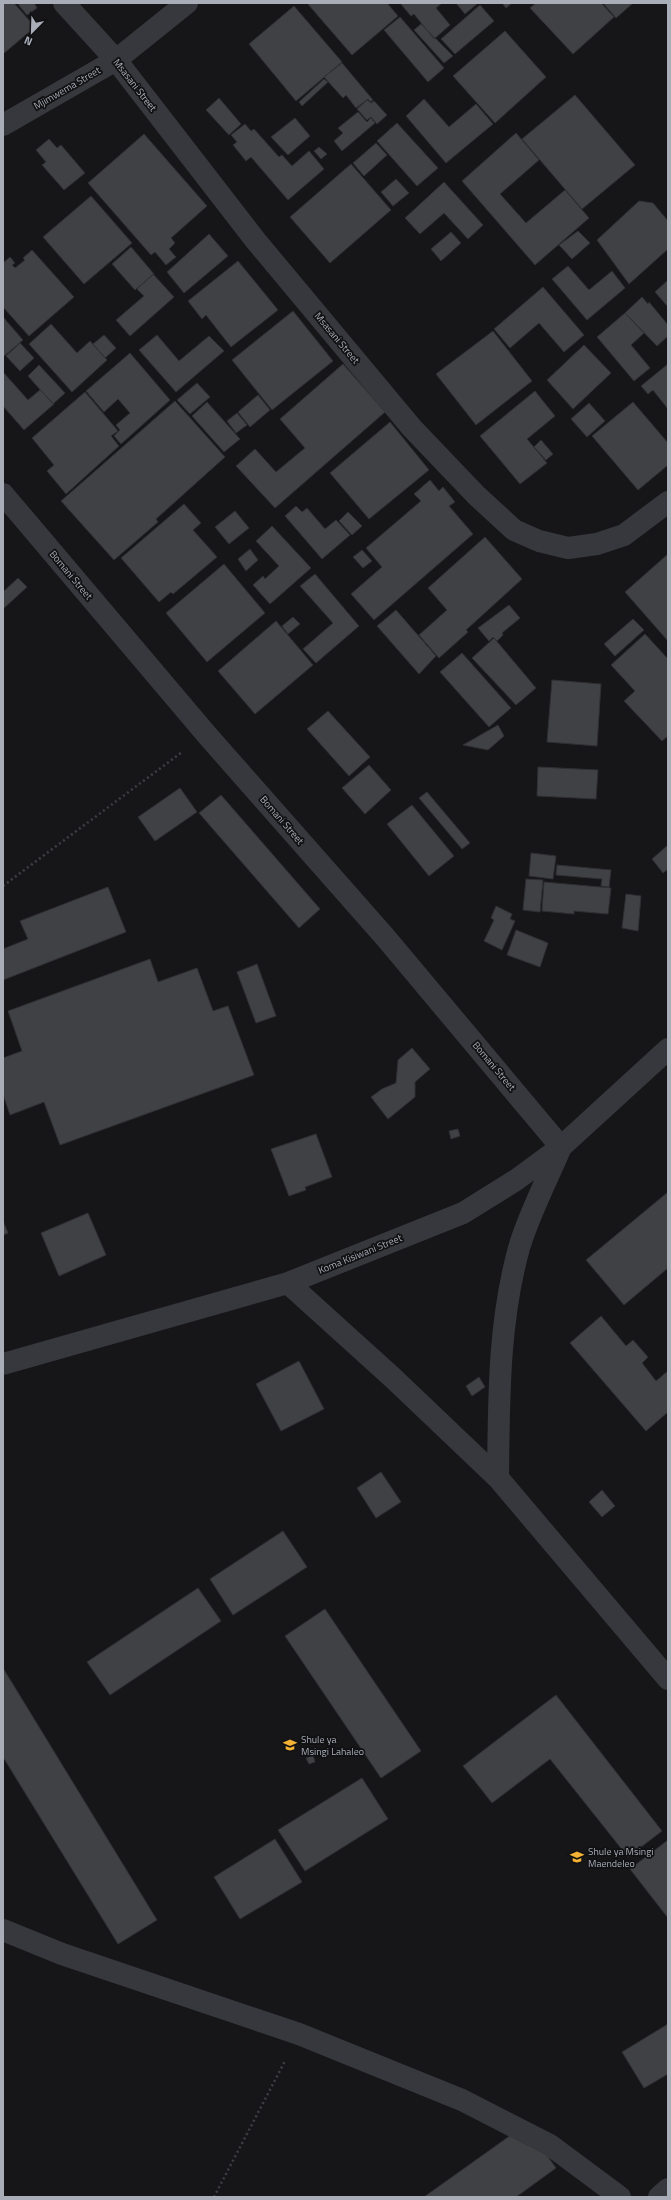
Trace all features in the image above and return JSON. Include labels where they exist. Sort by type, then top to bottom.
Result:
[{"type":"street","name":"Msasani Street","points":[[64,3],[116,60],[256,241],[407,422],[476,495],[514,530],[539,541],[568,548],[597,544],[624,535],[668,502]]},
{"type":"street","name":"Mjimwema Street","points":[[3,125],[116,60],[187,3]]},
{"type":"street","name":"Bomani Street","points":[[3,494],[207,734],[385,937],[562,1147]]},
{"type":"street","name":"Koma Kisiwani Street","points":[[3,1364],[288,1283],[463,1213],[516,1180],[562,1147],[668,1049]]},
{"type":"street","points":[[498,1478],[499,1370],[504,1318],[520,1247],[529,1221],[562,1147]]},
{"type":"street","points":[[288,1283],[399,1384],[498,1478],[668,1679]]},
{"type":"street","points":[[3,1930],[62,1954],[299,2034],[462,2100],[550,2145],[620,2197]]},
{"type":"street","points":[[659,2197],[668,2189]]},
{"type":"path","points":[[3,886],[207,734]]},
{"type":"path","points":[[214,2197],[299,2034]]},
{"type":"building","points":[[3,3],[14,3],[35,27],[3,54]]},
{"type":"building","points":[[17,3],[34,3],[37,8],[27,15]]},
{"type":"building","points":[[307,3],[387,3],[398,16],[352,55]]},
{"type":"building","points":[[400,3],[442,3],[436,8],[450,25],[434,39],[414,14],[411,16]]},
{"type":"building","points":[[456,3],[478,3],[465,14]]},
{"type":"building","points":[[502,3],[512,3],[506,8]]},
{"type":"building","points":[[536,3],[601,3],[614,17],[573,54],[530,8]]},
{"type":"building","points":[[603,3],[633,3],[616,18]]},
{"type":"building","points":[[480,5],[494,21],[455,54],[441,39]]},
{"type":"building","points":[[294,6],[342,62],[296,101],[249,44]]},
{"type":"building","points":[[400,17],[444,68],[428,82],[384,30]]},
{"type":"building","points":[[421,24],[453,56],[444,63],[414,30]]},
{"type":"building","points":[[505,31],[546,77],[495,123],[453,76]]},
{"type":"building","points":[[342,63],[373,100],[370,102],[368,99],[356,108],[346,95],[343,98],[324,77]]},
{"type":"building","points":[[324,79],[328,82],[302,106],[299,102]]},
{"type":"building","points":[[575,95],[635,165],[582,209],[522,139]]},
{"type":"building","points":[[219,98],[241,124],[229,135],[206,110]]},
{"type":"building","points":[[424,99],[449,127],[476,104],[493,124],[446,163],[406,116]]},
{"type":"building","points":[[367,100],[371,103],[374,101],[387,115],[377,124],[371,117],[367,120],[357,109]]},
{"type":"building","points":[[358,112],[367,122],[371,118],[375,123],[342,151],[334,141],[343,133],[338,128]]},
{"type":"building","points":[[295,118],[310,136],[288,155],[271,137]]},
{"type":"building","points":[[397,123],[438,168],[417,186],[377,141]]},
{"type":"building","points":[[245,124],[251,131],[254,129],[279,157],[282,155],[292,166],[309,151],[324,169],[288,200],[251,157],[246,161],[233,145],[237,142],[231,135]]},
{"type":"building","points":[[516,133],[539,160],[500,194],[526,223],[565,190],[589,218],[535,265],[462,181]]},
{"type":"building","points":[[144,134],[207,206],[171,238],[175,243],[169,249],[176,257],[166,265],[155,252],[151,255],[88,183]]},
{"type":"building","points":[[49,139],[57,148],[61,145],[85,173],[64,190],[42,165],[46,162],[36,150]]},
{"type":"building","points":[[376,143],[387,155],[364,176],[353,163]]},
{"type":"building","points":[[319,147],[327,154],[321,159],[314,151]]},
{"type":"building","points":[[351,164],[391,210],[330,263],[290,217]]},
{"type":"building","points":[[396,179],[409,193],[393,206],[381,192]]},
{"type":"building","points":[[444,182],[483,225],[468,239],[444,213],[420,234],[405,218]]},
{"type":"building","points":[[91,196],[132,243],[84,284],[43,237]]},
{"type":"building","points":[[639,201],[653,203],[668,221],[668,249],[629,284],[597,240]]},
{"type":"building","points":[[578,231],[590,243],[572,259],[559,245]]},
{"type":"building","points":[[451,232],[461,243],[441,261],[431,249]]},
{"type":"building","points":[[209,234],[228,256],[184,293],[167,272]]},
{"type":"building","points":[[131,247],[154,274],[135,290],[112,264]]},
{"type":"building","points":[[32,250],[74,297],[29,336],[3,307],[3,263],[10,257],[15,263],[12,265],[15,268],[25,260],[23,258]]},
{"type":"building","points":[[238,261],[278,310],[231,347],[206,315],[202,319],[188,301]]},
{"type":"building","points":[[568,266],[589,290],[612,271],[625,288],[587,320],[552,279]]},
{"type":"building","points":[[153,274],[174,297],[130,336],[116,320],[144,296],[137,289]]},
{"type":"building","points":[[668,280],[668,307],[655,292]]},
{"type":"building","points":[[543,287],[584,335],[564,352],[539,323],[510,348],[494,329]]},
{"type":"building","points":[[642,297],[648,304],[649,302],[668,325],[668,336],[657,346],[625,313]]},
{"type":"building","points":[[293,311],[333,361],[272,410],[232,360]]},
{"type":"building","points":[[625,313],[644,333],[631,345],[650,368],[634,381],[597,337]]},
{"type":"building","points":[[3,317],[23,340],[3,357]]},
{"type":"building","points":[[51,324],[77,353],[90,341],[107,360],[72,392],[29,344]]},
{"type":"building","points":[[493,331],[532,381],[476,425],[436,374]]},
{"type":"building","points":[[104,335],[116,348],[105,358],[93,344]]},
{"type":"building","points":[[157,335],[179,361],[209,336],[224,351],[176,392],[139,350]]},
{"type":"building","points":[[20,343],[34,358],[20,371],[6,356]]},
{"type":"building","points":[[584,345],[611,373],[573,409],[547,380]]},
{"type":"building","points":[[130,353],[170,400],[121,444],[114,436],[120,430],[116,425],[130,413],[118,399],[104,412],[86,391]]},
{"type":"building","points":[[343,364],[385,412],[275,508],[236,466],[255,449],[276,472],[305,448],[280,419]]},
{"type":"building","points":[[668,364],[668,409],[653,390],[648,394],[641,386]]},
{"type":"building","points":[[39,365],[65,393],[53,404],[28,376]]},
{"type":"building","points":[[3,372],[28,400],[40,390],[54,404],[24,430],[3,406]]},
{"type":"building","points":[[197,383],[210,397],[190,414],[177,400]]},
{"type":"building","points":[[535,391],[555,416],[527,439],[547,463],[520,484],[480,436]]},
{"type":"building","points":[[85,392],[118,431],[111,436],[119,446],[66,494],[47,471],[54,465],[32,438]]},
{"type":"building","points":[[258,395],[270,410],[250,427],[238,412]]},
{"type":"building","points":[[175,401],[225,457],[156,519],[158,522],[114,560],[61,501]]},
{"type":"building","points":[[207,402],[240,439],[224,452],[192,416]]},
{"type":"building","points":[[633,402],[668,443],[668,465],[638,490],[592,436]]},
{"type":"building","points":[[589,403],[605,421],[587,437],[571,419]]},
{"type":"building","points":[[237,413],[247,425],[236,433],[227,421]]},
{"type":"building","points":[[390,422],[429,470],[369,519],[330,473]]},
{"type":"building","points":[[541,440],[553,454],[546,460],[534,447]]},
{"type":"building","points":[[430,480],[439,491],[443,487],[455,502],[449,506],[473,534],[374,620],[351,594],[382,567],[366,548],[421,501],[414,494]]},
{"type":"building","points":[[184,504],[201,523],[193,530],[217,557],[173,594],[171,592],[159,602],[121,558]]},
{"type":"building","points":[[296,506],[302,512],[307,508],[325,529],[336,520],[350,535],[322,559],[285,516]]},
{"type":"building","points":[[235,511],[249,528],[229,544],[215,527]]},
{"type":"building","points":[[348,512],[362,526],[352,535],[339,521]]},
{"type":"building","points":[[272,526],[311,568],[270,604],[253,585],[263,576],[265,579],[279,566],[256,541]]},
{"type":"building","points":[[485,537],[522,579],[466,630],[468,632],[439,658],[419,635],[447,610],[428,588]]},
{"type":"building","points":[[250,549],[258,560],[246,571],[238,559]]},
{"type":"building","points":[[362,550],[372,561],[363,568],[353,557]]},
{"type":"building","points":[[668,554],[668,641],[625,592]]},
{"type":"building","points":[[224,564],[265,613],[207,662],[166,613]]},
{"type":"building","points":[[315,574],[359,626],[316,663],[303,649],[333,623],[300,586]]},
{"type":"building","points":[[18,578],[27,587],[3,609],[3,592]]},
{"type":"building","points":[[509,605],[520,618],[502,633],[503,635],[497,641],[493,637],[489,641],[478,628]]},
{"type":"building","points":[[396,610],[436,656],[419,674],[377,626]]},
{"type":"building","points":[[293,617],[300,624],[288,634],[282,626]]},
{"type":"building","points":[[633,619],[644,630],[615,656],[604,644]]},
{"type":"building","points":[[276,621],[313,665],[255,714],[218,671]]},
{"type":"building","points":[[645,634],[668,659],[668,736],[662,741],[624,701],[635,691],[611,665]]},
{"type":"building","points":[[494,638],[536,688],[516,705],[472,658]]},
{"type":"building","points":[[462,653],[511,708],[489,727],[440,672]]},
{"type":"building","points":[[552,680],[601,684],[597,746],[547,742]]},
{"type":"building","points":[[328,711],[370,757],[349,776],[307,729]]},
{"type":"building","points":[[498,725],[504,736],[488,750],[463,745]]},
{"type":"building","points":[[369,765],[391,790],[365,814],[342,788]]},
{"type":"building","points":[[538,767],[598,770],[596,799],[537,796]]},
{"type":"building","points":[[180,788],[197,812],[155,841],[138,817]]},
{"type":"building","points":[[427,792],[470,843],[462,849],[419,798]]},
{"type":"building","points":[[221,795],[320,909],[299,928],[199,813]]},
{"type":"building","points":[[412,805],[454,856],[429,876],[387,824]]},
{"type":"building","points":[[668,845],[668,869],[663,873],[652,859]]},
{"type":"building","points":[[531,853],[556,856],[553,879],[529,876]]},
{"type":"building","points":[[557,865],[611,870],[609,887],[601,886],[602,879],[556,875]]},
{"type":"building","points":[[526,879],[543,880],[540,912],[523,910]]},
{"type":"building","points":[[544,882],[611,888],[608,914],[574,911],[574,914],[542,911]]},
{"type":"building","points":[[108,887],[126,932],[3,980],[3,949],[28,939],[20,921]]},
{"type":"building","points":[[626,894],[641,896],[638,931],[622,928]]},
{"type":"building","points":[[496,906],[512,914],[510,919],[515,921],[502,950],[484,941],[494,920],[491,918]]},
{"type":"building","points":[[516,930],[548,943],[540,967],[507,955]]},
{"type":"building","points":[[150,959],[158,982],[197,968],[213,1011],[228,1006],[254,1075],[60,1145],[44,1102],[10,1115],[3,1094],[3,1058],[22,1051],[8,1011]]},
{"type":"building","points":[[257,964],[276,1016],[256,1023],[237,972]]},
{"type":"building","points":[[412,1048],[430,1069],[415,1082],[415,1097],[388,1119],[371,1097],[382,1089],[396,1083],[398,1060]]},
{"type":"building","points":[[458,1129],[460,1136],[451,1139],[449,1131]]},
{"type":"building","points":[[316,1134],[332,1177],[305,1187],[306,1190],[289,1196],[271,1149]]},
{"type":"building","points":[[668,1192],[668,1268],[624,1305],[586,1260]]},
{"type":"building","points":[[88,1213],[106,1255],[59,1276],[41,1233]]},
{"type":"building","points":[[3,1221],[8,1233],[3,1235]]},
{"type":"building","points":[[601,1316],[626,1346],[633,1340],[648,1357],[642,1363],[656,1381],[668,1371],[668,1412],[646,1431],[570,1343]]},
{"type":"building","points":[[299,1361],[324,1409],[281,1431],[256,1384]]},
{"type":"building","points":[[479,1377],[485,1387],[472,1396],[466,1386]]},
{"type":"building","points":[[381,1472],[401,1502],[376,1518],[357,1488]]},
{"type":"building","points":[[602,1490],[615,1506],[602,1517],[589,1502]]},
{"type":"building","points":[[283,1531],[307,1567],[233,1615],[210,1579]]},
{"type":"building","points":[[198,1588],[221,1621],[110,1695],[87,1662]]},
{"type":"building","points":[[325,1609],[421,1751],[381,1778],[285,1636]]},
{"type":"building","points":[[3,1668],[157,1920],[118,1944],[3,1757]]},
{"type":"building","points":[[556,1695],[662,1831],[628,1857],[550,1759],[492,1803],[463,1766]]},
{"type":"building","points":[[313,1755],[315,1762],[309,1764],[306,1758]]},
{"type":"building","points":[[362,1778],[388,1819],[305,1871],[278,1830]]},
{"type":"building","points":[[275,1839],[302,1882],[240,1919],[214,1877]]},
{"type":"building","points":[[668,1840],[668,1918],[630,1869]]},
{"type":"building","points":[[668,2024],[668,2074],[644,2088],[622,2052]]},
{"type":"building","points":[[525,2125],[556,2168],[516,2197],[424,2197]]},
{"type":"place","name":"Shule ya Msingi Lahaleo","points":[[290,1745]]},
{"type":"place","name":"Shule ya Msingi Maendeleo","points":[[577,1857]]}]
